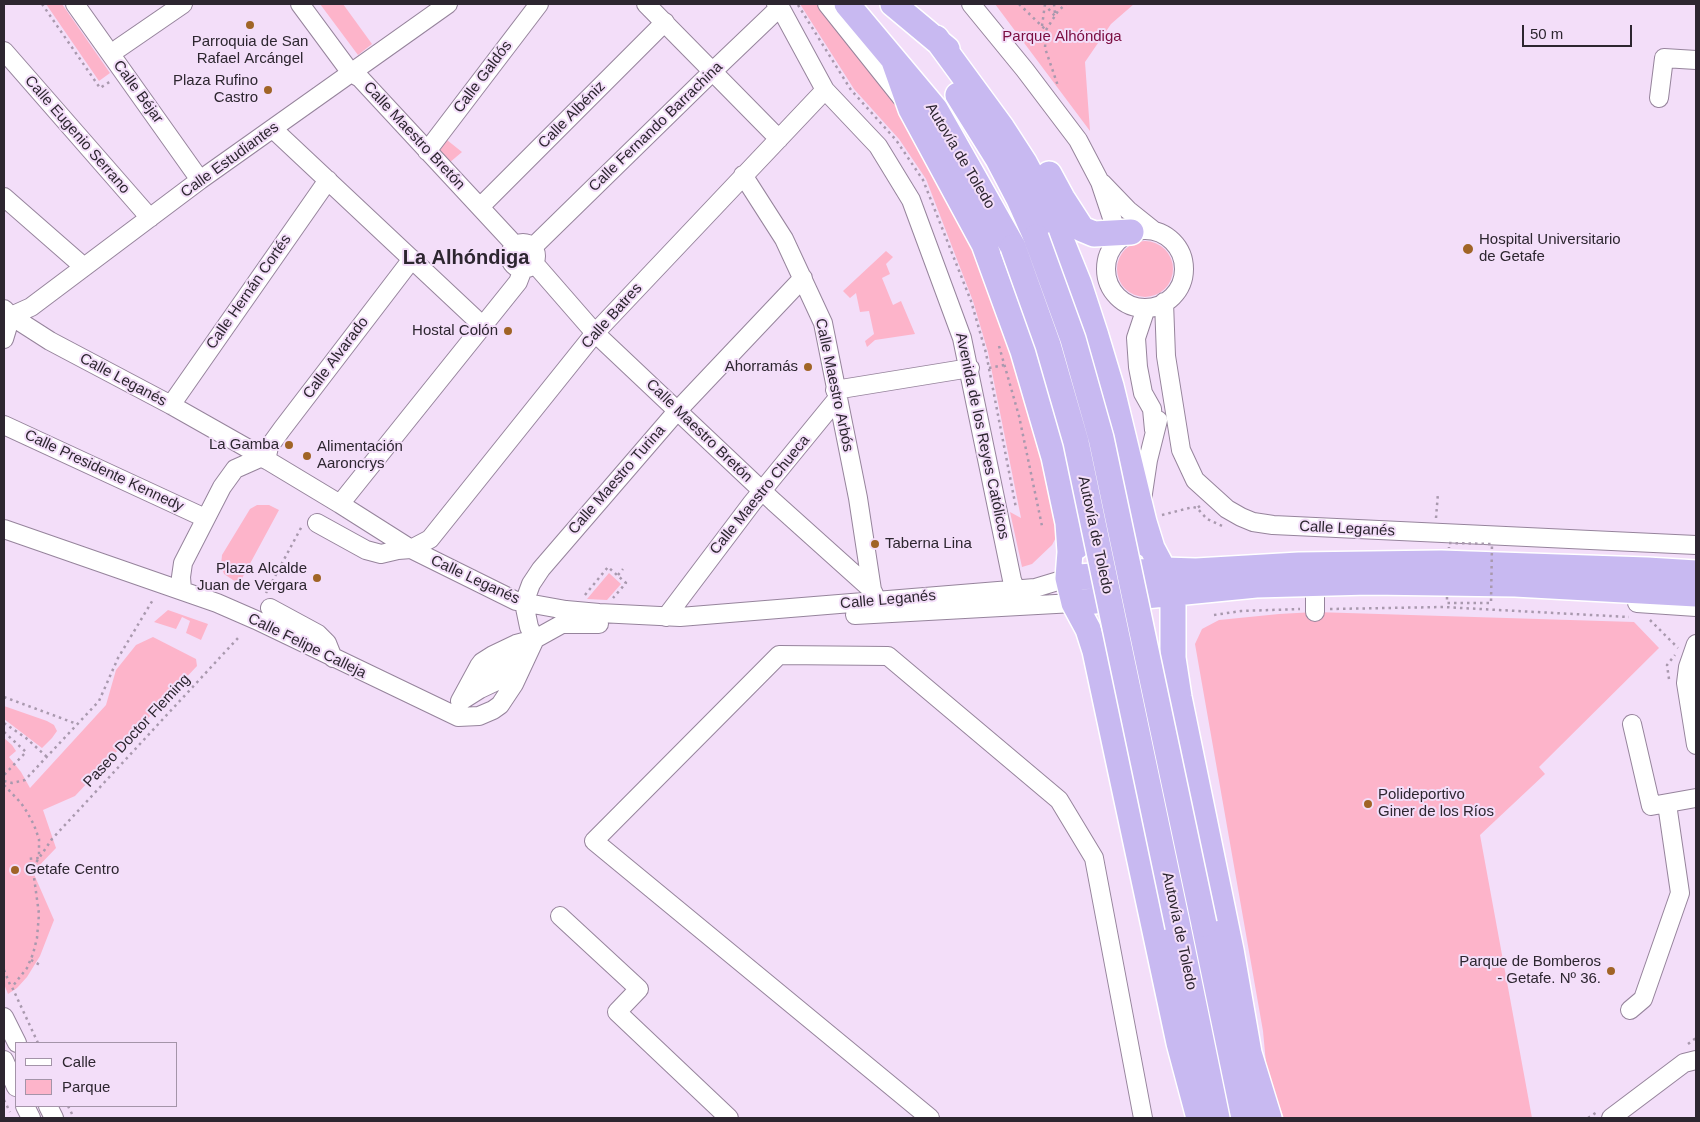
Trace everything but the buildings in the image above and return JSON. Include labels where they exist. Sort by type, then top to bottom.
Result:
[{"type":"highway","name":"Autovía de Toledo","points":[[847,4],[935,109],[1013,247],[1048,345],[1076,442],[1217,1118]]},
{"type":"highway","name":"Autovía de Toledo","points":[[887,4],[946,77],[975,120],[1019,199],[1036,237],[1073,339],[1101,438],[1244,1118]]},
{"type":"highway","points":[[893,4],[936,38],[1004,107],[1034,148],[1082,229],[1094,234],[1130,233]]},
{"type":"highway","points":[[936,38],[1002,128],[1024,162],[1047,205],[1096,336],[1148,510],[1158,559],[1173,601],[1172,658],[1181,707],[1231,950],[1249,1053],[1269,1118]]},
{"type":"highway","points":[[894,61],[911,109],[984,244],[1023,351],[1054,457],[1067,516],[1070,552],[1068,578],[1074,603],[1088,629],[1096,658],[1179,1043],[1199,1118]]},
{"type":"highway","name":"Calle Leganés","points":[[1070,552],[1082,542],[1109,534],[1125,535],[1141,540],[1158,559]]},
{"type":"highway","name":"Calle Leganés","points":[[1068,578],[1158,559],[1196,571],[1299,565],[1441,563],[1618,569],[1694,577]]},
{"type":"highway","name":"Calle Leganés","points":[[1074,603],[1173,601],[1256,585],[1446,582],[1574,586],[1694,577]]},
{"type":"highway","points":[[1088,629],[1109,636],[1123,637],[1137,634],[1156,626],[1173,601]]},
{"type":"street","name":"Calle Béjar","points":[[75,4],[200,180]]},
{"type":"street","points":[[119,48],[183,4]]},
{"type":"street","name":"Calle Estudiantes","points":[[6,314],[31,307],[200,180],[448,4]]},
{"type":"street","name":"Calle Galdós","points":[[428,151],[538,4]]},
{"type":"street","points":[[646,4],[779,139]]},
{"type":"street","points":[[827,4],[911,109]]},
{"type":"street","points":[[971,4],[1025,70],[1078,140],[1130,233]]},
{"type":"street","name":"Calle Maestro Bretón","points":[[305,5],[351,73],[360,78],[515,245]]},
{"type":"street","name":"Calle Fernando Barrachina","points":[[340,504],[518,282],[530,260],[778,6]]},
{"type":"street","name":"Avenida de los Reyes Católicos","points":[[778,6],[825,90],[878,146],[911,200],[962,338],[970,368],[1012,580],[1016,590]]},
{"type":"street","name":"Calle Albéniz","points":[[480,207],[665,22]]},
{"type":"street","name":"Calle Eugenio Serrano","points":[[4,51],[150,218]]},
{"type":"street","points":[[1659,98],[1664,58],[1696,60]]},
{"type":"street","name":"Calle Batres","points":[[411,549],[430,539],[595,333],[825,90]]},
{"type":"street","points":[[273,129],[483,326]]},
{"type":"street","name":"Calle Maestro Arbós","points":[[744,175],[784,238],[823,323],[858,498],[872,590]]},
{"type":"street","name":"Calle Hernán Cortés","points":[[171,405],[328,180]]},
{"type":"street","points":[[1100,182],[1128,210],[1130,233]]},
{"type":"street","points":[[4,197],[84,267]]},
{"type":"street","points":[[1130,233],[1162,233],[1174,242],[1180,251],[1184,271],[1182,281],[1177,291],[1164,302],[1146,308],[1131,306],[1121,300],[1108,284],[1106,258],[1111,249],[1130,233]]},
{"type":"street","points":[[522,242],[528,243],[530,260],[514,266],[511,262],[510,252],[515,245],[522,242]]},
{"type":"street","name":"Calle Alvarado","points":[[264,458],[269,447],[282,429],[412,259]]},
{"type":"street","name":"Calle Maestro Bretón","points":[[530,260],[595,333],[762,491],[872,590]]},
{"type":"street","name":"Calle Maestro Turina","points":[[524,603],[531,584],[541,569],[678,410],[803,278]]},
{"type":"street","name":"Calle Leganés","points":[[1164,302],[1166,356],[1181,450],[1195,480],[1227,510],[1253,522],[1273,525],[1696,545]]},
{"type":"street","points":[[1146,308],[1136,338],[1142,393],[1152,409],[1154,430]]},
{"type":"street","points":[[4,339],[6,314]]},
{"type":"street","name":"Calle Leganés","points":[[6,314],[50,341],[171,405],[264,458],[411,549],[488,588],[524,603],[599,613],[666,617],[806,608],[1016,590],[1040,587],[1068,578]]},
{"type":"street","points":[[836,394],[970,368]]},
{"type":"street","points":[[1148,510],[1144,497],[1148,460],[1154,430],[1170,388]]},
{"type":"street","name":"Calle Maestro Chueca","points":[[666,617],[836,394]]},
{"type":"street","name":"Calle Presidente Kennedy","points":[[4,425],[205,518]]},
{"type":"street","points":[[182,590],[183,563],[222,486],[235,469],[264,458]]},
{"type":"street","points":[[310,524],[366,550],[381,554],[411,549]]},
{"type":"street","name":"Calle Felipe Calleja","points":[[4,529],[182,590],[256,620],[440,709],[463,718],[479,716],[493,710],[504,699],[514,684],[531,646]]},
{"type":"street","points":[[1315,610],[1316,583]]},
{"type":"street","points":[[1574,586],[1634,603],[1696,607]]},
{"type":"street","points":[[872,590],[877,596],[886,597],[890,600]]},
{"type":"street","points":[[524,603],[531,646]]},
{"type":"street","name":"Calle Leganés","points":[[460,701],[479,666],[488,658],[516,644],[531,646],[556,627],[570,623],[679,627],[918,610],[1074,603]]},
{"type":"street","points":[[266,604],[318,634],[328,643],[333,658]]},
{"type":"street","points":[[1696,644],[1688,667],[1686,683],[1696,745]]},
{"type":"street","points":[[930,1118],[594,841],[779,655],[888,656],[1059,800],[1094,858],[1143,1118]]},
{"type":"street","points":[[440,709],[460,701],[520,670]]},
{"type":"street","points":[[1632,724],[1651,806],[1696,798]]},
{"type":"street","points":[[1630,1010],[1642,999],[1680,894],[1667,804]]},
{"type":"street","points":[[560,916],[638,989],[618,1012],[729,1118]]},
{"type":"street","points":[[4,1017],[16,1042]]},
{"type":"street","points":[[1179,1043],[1187,1118]]},
{"type":"street","points":[[1611,1118],[1690,1061],[1696,1050]]},
{"type":"street","points":[[4,1060],[15,1085]]},
{"type":"path","points":[[42,4],[100,88],[123,72]]},
{"type":"path","points":[[1045,4],[1055,16]]},
{"type":"path","points":[[1042,26],[1045,4]]},
{"type":"path","points":[[1054,4],[1055,16]]},
{"type":"path","points":[[1046,30],[1058,11],[1066,4]]},
{"type":"path","points":[[999,346],[1019,416],[1042,526]]},
{"type":"path","points":[[989,368],[1004,365]]},
{"type":"path","points":[[1436,524],[1438,494]]},
{"type":"path","points":[[1148,510],[1197,508]]},
{"type":"path","points":[[266,604],[310,524]]},
{"type":"path","points":[[1447,597],[1447,603],[1491,603],[1492,544],[1449,542],[1449,548]]},
{"type":"path","points":[[584,600],[584,596],[608,567],[626,583],[608,603]]},
{"type":"path","points":[[617,576],[623,569]]},
{"type":"path","points":[[4,781],[12,783],[26,780],[99,701],[118,658],[162,584]]},
{"type":"path","points":[[1214,615],[1241,612],[1443,607],[1633,617]]},
{"type":"path","points":[[1647,617],[1655,618]]},
{"type":"path","name":"Paseo Doctor Fleming","points":[[39,858],[52,839],[238,638]]},
{"type":"path","points":[[4,697],[77,724]]},
{"type":"path","points":[[4,722],[26,738],[46,757]]},
{"type":"path","points":[[4,732],[26,752],[4,775]]},
{"type":"path","points":[[4,785],[21,803],[34,825],[39,839],[39,858],[32,870],[39,914],[37,938],[27,968],[12,987]]},
{"type":"path","points":[[27,858],[39,858]]},
{"type":"path","points":[[30,960],[40,965]]},
{"type":"path","points":[[4,970],[38,1042]]},
{"type":"path","points":[[4,1100],[12,1118]]},
{"type":"green space","points":[[46,4],[62,4],[110,73],[99,81]]},
{"type":"green space","points":[[320,4],[343,4],[372,44],[358,55]]},
{"type":"green space","points":[[800,4],[822,4],[873,66],[914,130],[965,223],[1028,393],[1062,526],[1052,545],[1032,564],[1022,567],[1010,512],[1021,518],[988,352],[973,301],[926,179],[899,139],[854,89]]},
{"type":"green space","name":"Parque Alhóndiga","points":[[995,4],[1134,4],[1111,24],[1085,62],[1090,131]]},
{"type":"green space","points":[[447,140],[462,152],[449,163],[438,151]]},
{"type":"green space","points":[[1145,241],[1156,243],[1165,249],[1171,258],[1173,269],[1171,280],[1165,289],[1156,295],[1145,297],[1134,295],[1125,289],[1119,280],[1117,269],[1119,258],[1125,249],[1134,243]]},
{"type":"green space","points":[[886,251],[893,257],[886,264],[890,274],[882,278],[893,305],[901,301],[915,334],[875,340],[867,347],[865,341],[874,334],[869,311],[860,312],[856,293],[850,298],[843,291]]},
{"type":"green space","points":[[257,505],[269,505],[279,510],[239,584],[224,574],[221,565],[222,555],[250,509]]},
{"type":"green space","points":[[609,573],[621,584],[607,600],[587,599]]},
{"type":"green space","points":[[168,610],[208,624],[201,640],[186,633],[190,621],[182,617],[176,629],[154,622]]},
{"type":"green space","name":"Polideportivo Giner de los Ríos","points":[[1315,612],[1634,622],[1659,648],[1539,767],[1545,774],[1480,835],[1532,1118],[1284,1118],[1267,1074],[1263,1031],[1195,644],[1202,629],[1219,620]]},
{"type":"green space","points":[[153,637],[196,659],[197,666],[75,796],[43,810],[56,848],[33,872],[54,920],[40,956],[27,977],[17,988],[8,994],[4,984],[4,738],[16,751],[9,757],[21,772],[30,788],[106,705],[116,670],[136,645]]},
{"type":"green space","points":[[4,706],[47,721],[54,725],[57,731],[42,748],[4,719]]},
{"type":"place","name":"Parroquia de San Rafael Arcángel","points":[[250,25]]},
{"type":"place","name":"Plaza Rufino Castro","points":[[268,90]]},
{"type":"place","name":"Hospital Universitario de Getafe","points":[[1468,249]]},
{"type":"place","name":"Hostal Colón","points":[[508,331]]},
{"type":"place","name":"Ahorramás","points":[[808,367]]},
{"type":"place","name":"La Gamba","points":[[289,445]]},
{"type":"place","name":"Alimentación Aaroncrys","points":[[307,456]]},
{"type":"place","name":"Taberna Lina","points":[[875,544]]},
{"type":"place","name":"Plaza Alcalde Juan de Vergara","points":[[317,578]]},
{"type":"place","name":"Polideportivo Giner de los Ríos","points":[[1368,804]]},
{"type":"place","name":"Getafe Centro","points":[[15,870]]},
{"type":"place","name":"Parque de Bomberos - Getafe. Nº 36.","points":[[1611,971]]},
{"type":"district","name":"La Alhóndiga","points":[[466,258]]}]
